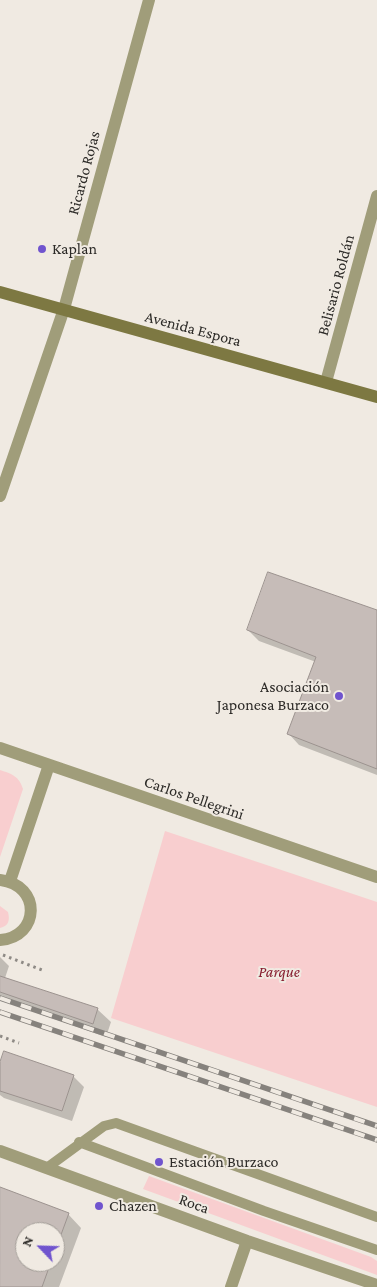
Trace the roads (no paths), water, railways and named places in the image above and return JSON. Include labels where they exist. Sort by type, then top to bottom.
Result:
[{"type":"main road","name":"Avenida Espora","points":[[0,292],[377,397]]},
{"type":"street","name":"Ricardo Rojas","points":[[0,496],[64,309],[149,0]]},
{"type":"street","name":"Belisario Roldán","points":[[326,382],[377,196]]},
{"type":"street","name":"Carlos Pellegrini","points":[[0,748],[377,878]]},
{"type":"street","points":[[0,940],[19,934],[29,918],[31,909],[25,892],[18,885],[5,880],[49,765]]},
{"type":"street","name":"Roca","points":[[0,1151],[247,1241],[377,1285]]},
{"type":"street","points":[[231,1287],[247,1241]]},
{"type":"lane","points":[[48,1167],[79,1142],[104,1126],[116,1123],[377,1217]]},
{"type":"lane","points":[[79,1142],[264,1211],[377,1250]]},
{"type":"railway","points":[[0,998],[377,1126]]},
{"type":"railway","points":[[0,1012],[377,1140]]},
{"type":"place","name":"Kaplan","points":[[42,249]]},
{"type":"place","name":"Asociación Japonesa Burzaco","points":[[339,696]]},
{"type":"place","name":"Estación Burzaco","points":[[159,1162]]},
{"type":"place","name":"Chazen","points":[[99,1206]]},
{"type":"park label","name":"Parque","points":[[279,972]]}]
